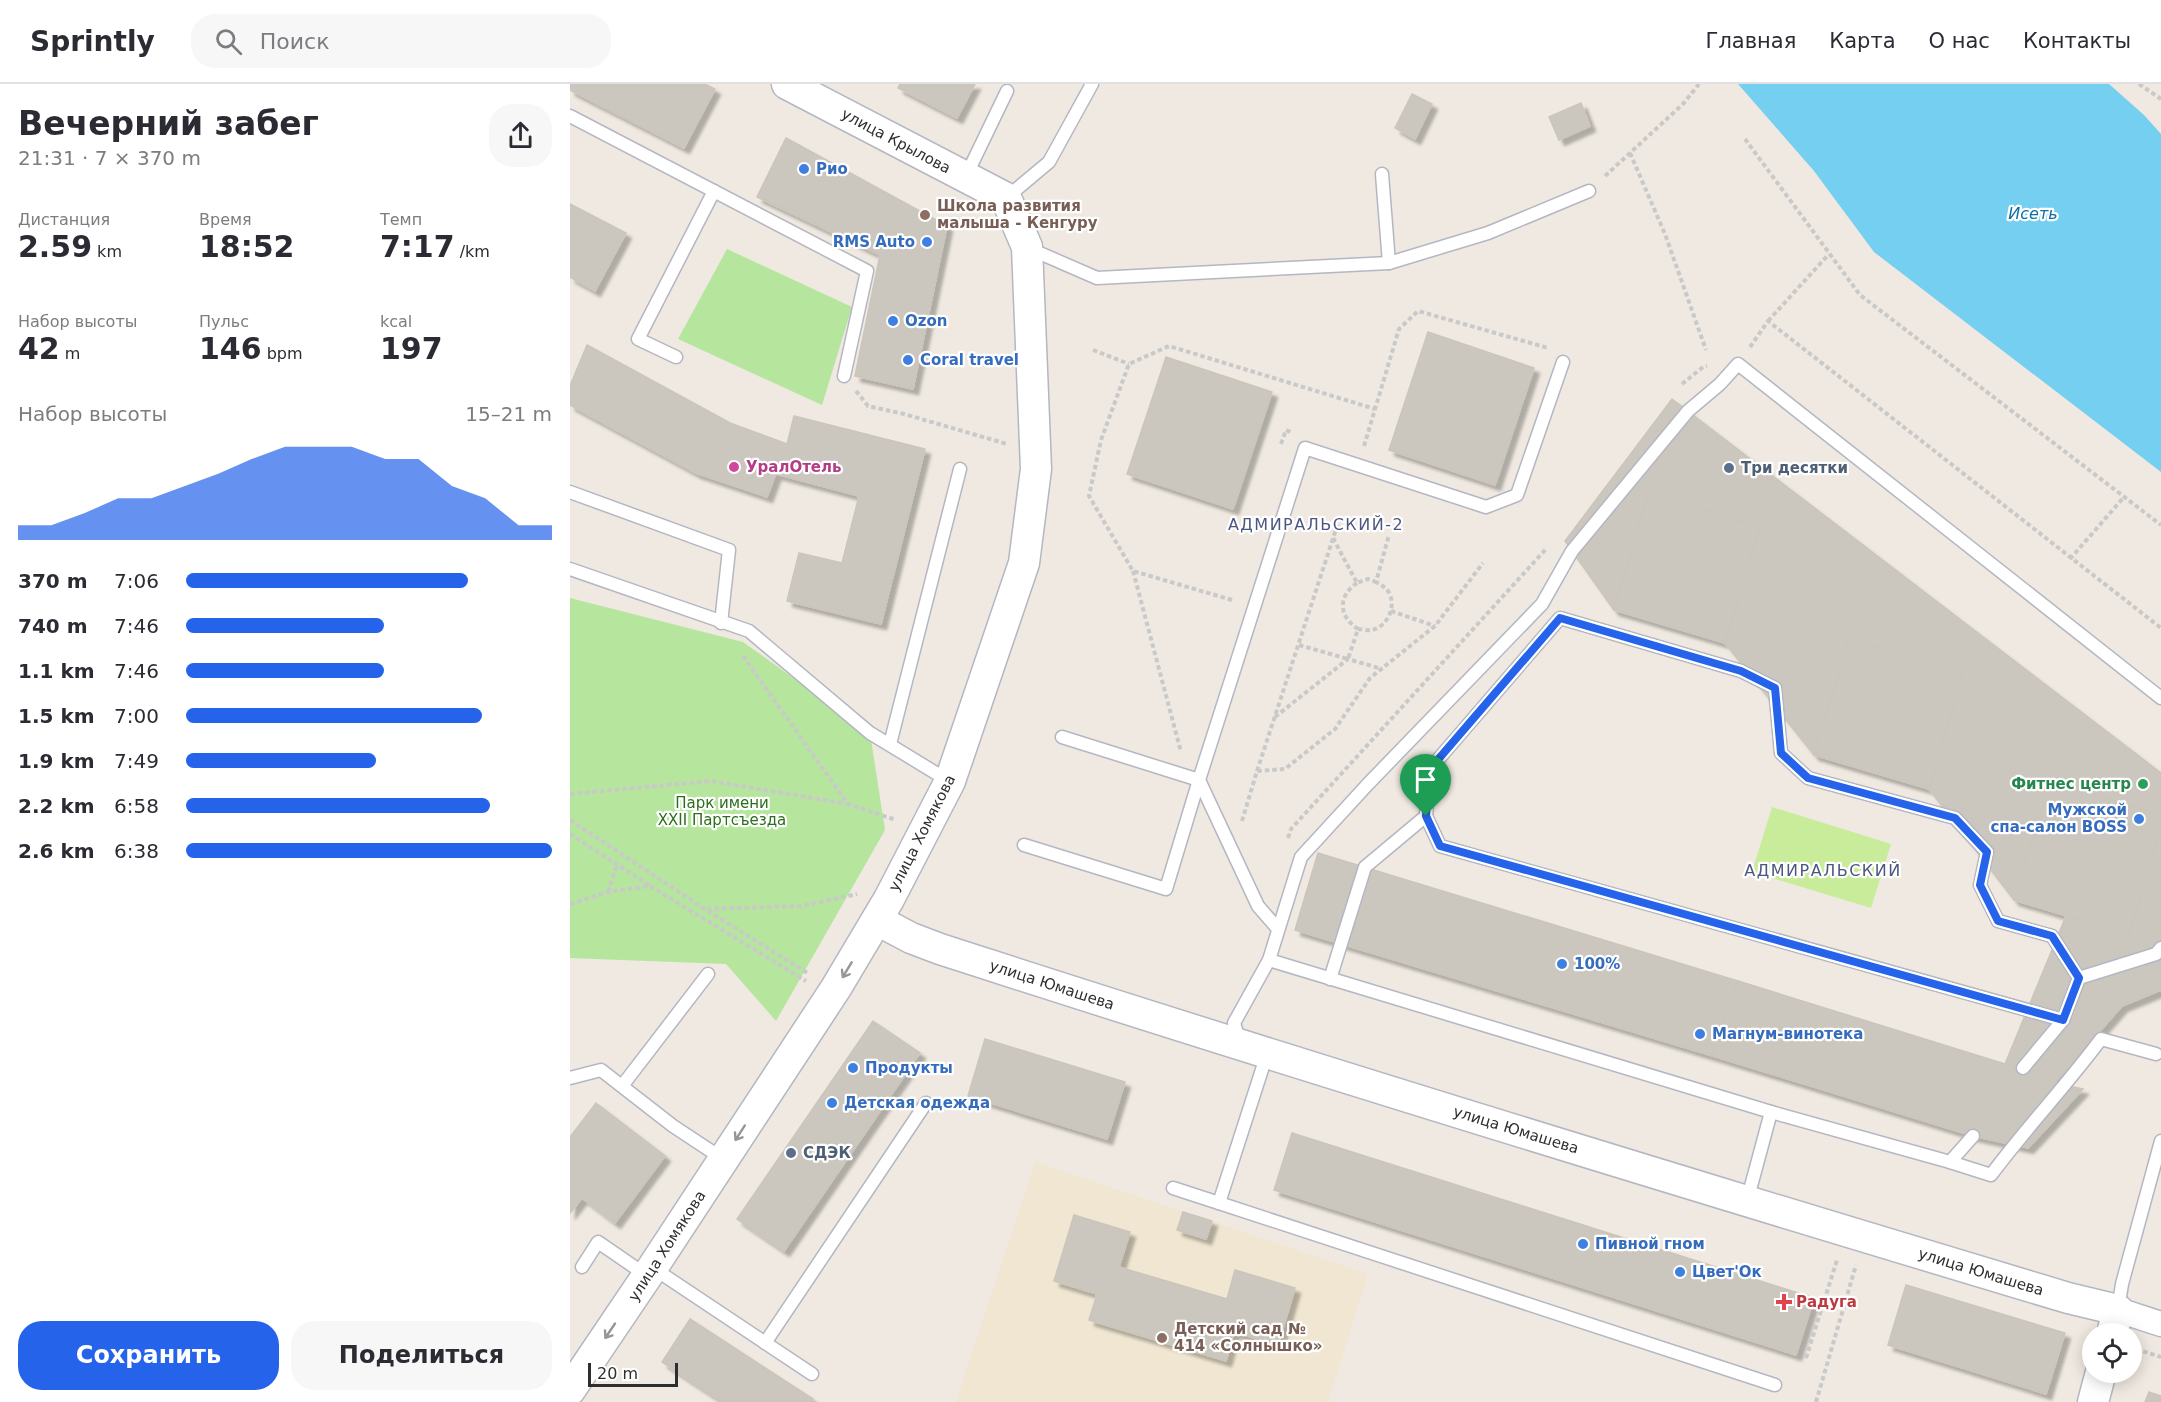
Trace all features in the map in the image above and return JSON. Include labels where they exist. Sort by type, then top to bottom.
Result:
[{"type":"street","name":"улица Крылова","points":[[787,84],[1006,198]]},
{"type":"street","name":"улица Хомякова","points":[[571,1388],[836,988],[877,920],[950,781],[1024,562],[1036,469],[1027,247],[1006,198]]},
{"type":"street","name":"улица Юмашева","points":[[877,920],[911,938],[940,949],[1254,1050],[1746,1202],[2068,1298],[2108,1323]]},
{"type":"street","name":"улица Юмашева","points":[[2142,1327],[2161,1324]]},
{"type":"street","points":[[2093,1402],[2099,1383]]},
{"type":"lane","points":[[1006,198],[1049,162],[1092,84]]},
{"type":"lane","points":[[966,177],[1007,91]]},
{"type":"lane","points":[[570,116],[867,271],[844,376]]},
{"type":"lane","points":[[1382,174],[1389,263]]},
{"type":"lane","points":[[676,357],[638,339],[714,191]]},
{"type":"lane","points":[[1027,247],[1097,278],[1389,263],[1488,233],[1589,191]]},
{"type":"lane","points":[[1024,845],[1166,889],[1305,448],[1486,507],[1517,495],[1563,362]]},
{"type":"lane","points":[[1219,1203],[1254,1050],[1234,1023],[1269,960],[1301,857],[1368,784],[1542,604],[1572,551],[1688,411],[1720,384],[1738,364],[2161,698]]},
{"type":"lane","points":[[890,744],[960,469]]},
{"type":"lane","points":[[570,492],[729,550],[721,623]]},
{"type":"lane","points":[[570,568],[748,632],[870,733],[950,781]]},
{"type":"lane","points":[[2063,1020],[1440,846],[1426,816],[1429,770],[1560,618],[1741,671],[1775,688],[1781,753],[1808,778],[1955,818],[1987,852],[1980,885],[1998,921],[2052,936],[2079,978]]},
{"type":"lane","points":[[1062,737],[1199,780],[1258,906],[1278,929]]},
{"type":"lane","points":[[1330,979],[1365,867],[1426,816]]},
{"type":"lane","points":[[2079,978],[2156,954],[2161,948]]},
{"type":"lane","points":[[1269,960],[1771,1112],[1991,1175],[2101,1039],[2160,1055]]},
{"type":"lane","points":[[622,1086],[708,974]]},
{"type":"lane","points":[[2023,1068],[2063,1020],[2079,978]]},
{"type":"lane","points":[[570,1078],[601,1070],[673,1126],[723,1159]]},
{"type":"lane","points":[[765,1343],[926,1103]]},
{"type":"lane","points":[[1746,1202],[1771,1112]]},
{"type":"lane","points":[[1950,1162],[1973,1136]]},
{"type":"lane","points":[[2121,1323],[2122,1284],[2161,1141]]},
{"type":"lane","points":[[1173,1188],[1775,1385]]},
{"type":"lane","points":[[582,1267],[598,1242],[812,1374]]},
{"type":"path","points":[[1589,191],[1683,104],[1699,84]]},
{"type":"path","points":[[2139,84],[2161,99]]},
{"type":"path","points":[[1745,139],[1860,295],[2161,525]]},
{"type":"path","points":[[1630,153],[1665,234],[1706,350]]},
{"type":"path","points":[[1678,388],[1703,367],[1738,364],[1768,321],[1829,254]]},
{"type":"path","points":[[1768,321],[2161,628]]},
{"type":"path","points":[[1093,350],[1129,364],[1169,346],[1375,409]]},
{"type":"path","points":[[1129,364],[1101,440],[1089,496],[1133,571],[1182,759]]},
{"type":"path","points":[[844,376],[868,406],[904,414],[1009,445]]},
{"type":"path","points":[[2070,559],[2124,497]]},
{"type":"path","points":[[1241,824],[1340,517]]},
{"type":"path","points":[[1376,582],[1389,535]]},
{"type":"path","points":[[1333,538],[1357,583]]},
{"type":"path","points":[[1257,771],[1285,769],[1335,729],[1370,678],[1435,626],[1483,563]]},
{"type":"path","points":[[1133,571],[1233,600]]},
{"type":"path","points":[[1368,579],[1376,582],[1386,588],[1392,598],[1391,612],[1384,624],[1372,630],[1358,629],[1343,613],[1342,603],[1348,589],[1357,583],[1368,579]]},
{"type":"path","points":[[1391,612],[1435,626]]},
{"type":"path","points":[[1275,717],[1348,659],[1358,629]]},
{"type":"path","points":[[1299,645],[1382,669]]},
{"type":"path","points":[[743,656],[848,804]]},
{"type":"path","points":[[570,794],[711,781],[848,804],[906,823]]},
{"type":"path","points":[[570,820],[705,909],[813,976]]},
{"type":"path","points":[[570,834],[650,886],[809,983]]},
{"type":"path","points":[[608,892],[616,864]]},
{"type":"path","points":[[570,904],[608,892],[650,886]]},
{"type":"path","points":[[705,909],[802,906],[867,892]]},
{"type":"path","points":[[1806,1358],[1838,1259]]},
{"type":"path","points":[[1816,1402],[1856,1264]]},
{"type":"path","points":[[2142,1345],[2161,1357]]},
{"type":"shaded area","name":"Детский сад № 414 «Солнышко»","points":[[1035,1162],[1368,1274],[1328,1402],[956,1402]]},
{"type":"green space","points":[[727,249],[852,307],[822,405],[678,339]]},
{"type":"green space","name":"Парк имени XXII Партсъезда","points":[[570,598],[743,642],[870,733],[885,830],[776,1021],[726,964],[570,958]]},
{"type":"green space","points":[[1772,807],[1891,844],[1871,908],[1752,872]]},
{"type":"water","name":"Исеть","points":[[1738,84],[2109,84],[2144,115],[2161,134],[2161,472],[1874,252],[1814,171]]},
{"type":"building","points":[[570,84],[705,84],[715,89],[684,148],[570,90]]},
{"type":"building","points":[[900,84],[975,84],[957,118],[898,88]]},
{"type":"building","points":[[1412,94],[1432,104],[1415,139],[1395,128]]},
{"type":"building","points":[[1581,103],[1590,126],[1559,140],[1549,117]]},
{"type":"building","points":[[786,138],[947,226],[913,389],[855,376],[880,255],[757,197]]},
{"type":"building","points":[[570,204],[626,233],[595,291],[570,277]]},
{"type":"building","points":[[1428,332],[1534,368],[1495,485],[1389,450]]},
{"type":"building","points":[[587,345],[730,423],[787,444],[767,497],[696,473],[570,405],[570,386]]},
{"type":"building","points":[[1166,357],[1272,392],[1233,509],[1127,474]]},
{"type":"building","points":[[1672,399],[2161,773],[2161,815],[2050,782],[2014,900],[1929,789],[1963,673],[1849,639],[1814,755],[1725,643],[1760,527],[1649,493],[1614,610],[1565,541]]},
{"type":"building","points":[[794,416],[925,449],[881,624],[787,601],[799,553],[842,563],[859,496],[776,474]]},
{"type":"building","points":[[1649,493],[1760,527],[1725,643],[1614,610]]},
{"type":"building","points":[[1849,639],[1963,673],[1929,789],[1814,755]]},
{"type":"building","points":[[2050,782],[2161,815],[2161,828],[2129,935],[2014,900]]},
{"type":"building","points":[[2161,828],[2161,990],[2122,1006],[2054,1083],[2023,1068],[2005,1064],[2066,916],[2129,935]]},
{"type":"building","points":[[1318,853],[1738,981],[1713,1056],[1295,930]]},
{"type":"building","points":[[1738,981],[2023,1068],[2054,1083],[2083,1089],[2028,1148],[1973,1136],[1713,1056]]},
{"type":"building","points":[[873,1021],[920,1053],[784,1251],[737,1219]]},
{"type":"building","points":[[985,1039],[1125,1082],[1107,1139],[968,1096]]},
{"type":"building","points":[[596,1103],[665,1156],[615,1223],[582,1198],[570,1213],[570,1137]]},
{"type":"building","points":[[1292,1133],[1814,1298],[1796,1355],[1274,1190]]},
{"type":"building","points":[[1183,1212],[1212,1221],[1206,1239],[1177,1230]]},
{"type":"building","points":[[1074,1215],[1130,1232],[1119,1267],[1227,1299],[1235,1270],[1295,1288],[1278,1345],[1234,1332],[1226,1361],[1089,1320],[1097,1294],[1054,1281]]},
{"type":"building","points":[[1906,1285],[2065,1333],[2046,1394],[1888,1345]]},
{"type":"building","points":[[690,1319],[813,1399],[811,1402],[723,1402],[662,1362]]},
{"type":"building","points":[[2149,1392],[2161,1396],[2161,1402],[2145,1402]]},
{"type":"place","name":"Рио","points":[[804,169]]},
{"type":"place","name":"Школа развития малыша - Кенгуру","points":[[925,215]]},
{"type":"place","name":"RMS Auto","points":[[927,242]]},
{"type":"place","name":"Ozon","points":[[893,321]]},
{"type":"place","name":"Coral travel","points":[[908,360]]},
{"type":"place","name":"УралОтель","points":[[734,467]]},
{"type":"place","name":"Три десятки","points":[[1729,468]]},
{"type":"place","name":"Фитнес центр","points":[[2143,784]]},
{"type":"place","name":"Мужской спа-салон BOSS","points":[[2139,819]]},
{"type":"place","name":"100%","points":[[1562,964]]},
{"type":"place","name":"Магнум-винотека","points":[[1700,1034]]},
{"type":"place","name":"Продукты","points":[[853,1068]]},
{"type":"place","name":"Детская одежда","points":[[832,1103]]},
{"type":"place","name":"СДЭК","points":[[791,1153]]},
{"type":"place","name":"Пивной гном","points":[[1583,1244]]},
{"type":"place","name":"Цвет'Ок","points":[[1680,1272]]},
{"type":"place","name":"Радуга","points":[[1784,1302]]},
{"type":"place","name":"Детский сад № 414 «Солнышко»","points":[[1162,1338]]},
{"type":"district","name":"АДМИРАЛЬСКИЙ-2","points":[[1316,524]]},
{"type":"district","name":"АДМИРАЛЬСКИЙ","points":[[1823,870]]},
{"type":"route","points":[[1560,618],[1741,671],[1775,688],[1781,753],[1808,778],[1955,818],[1987,852],[1980,885],[1998,921],[2052,936],[2079,978],[2063,1020],[1440,846],[1426,816],[1429,770],[1560,618]]}]
